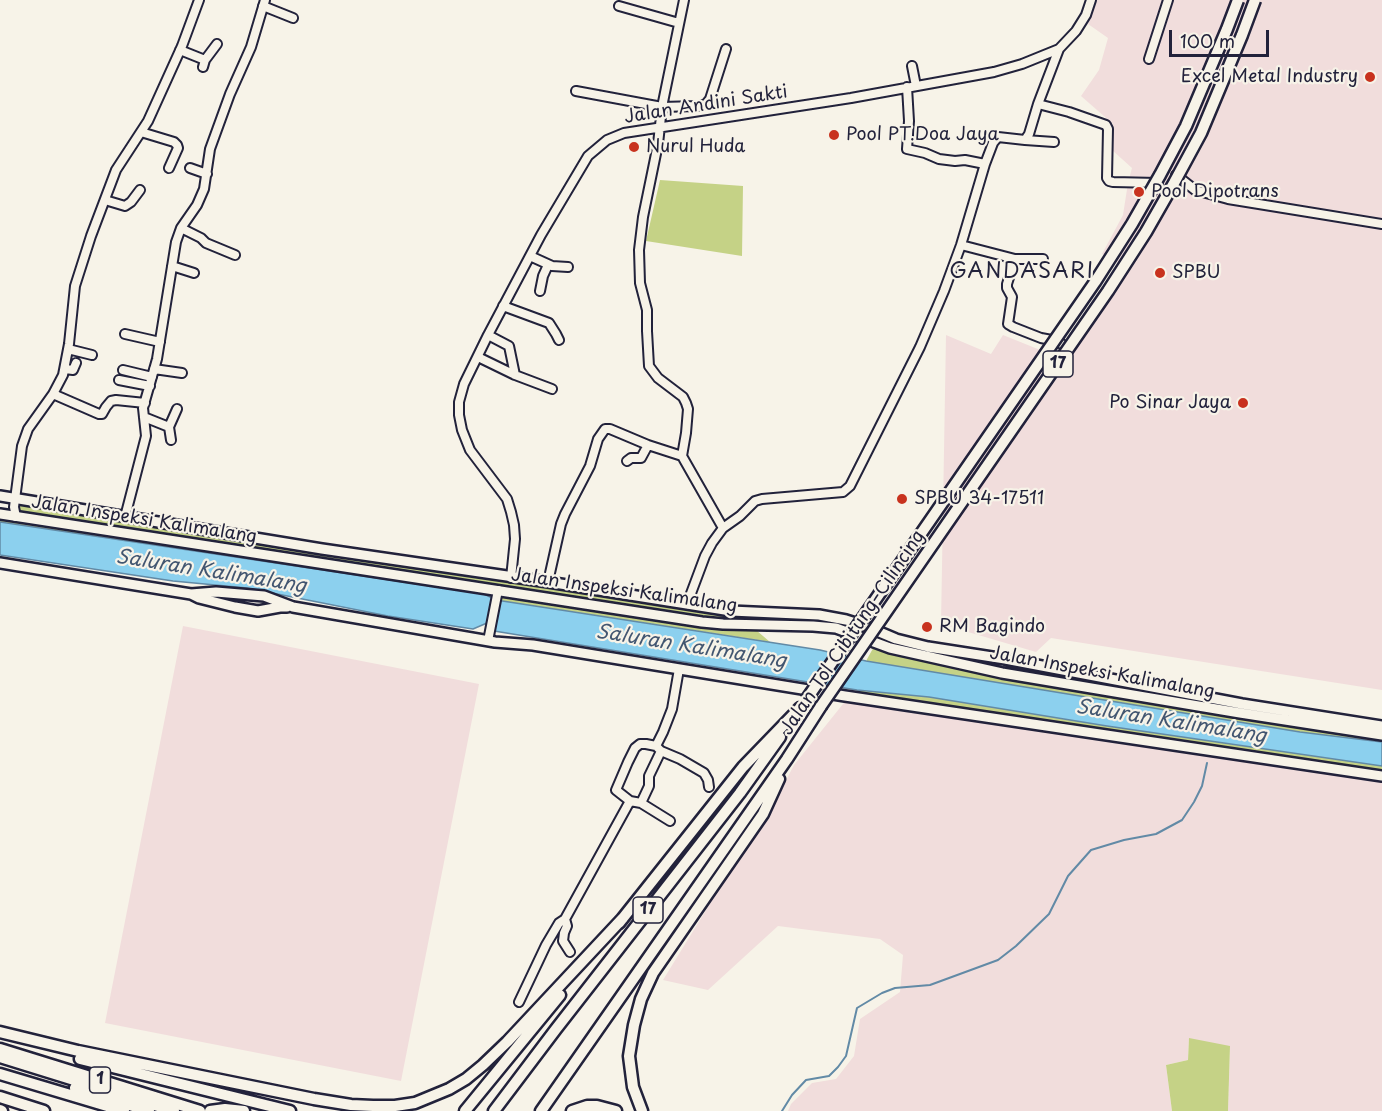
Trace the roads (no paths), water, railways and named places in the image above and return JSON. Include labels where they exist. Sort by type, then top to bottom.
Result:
[{"type":"highway","name":"Jalan Tol Cibitung–Cilincing","points":[[494,1111],[740,793],[1095,282],[1132,224],[1186,126],[1239,0]]},
{"type":"highway","name":"Jalan Tol Cibitung–Cilincing","points":[[787,759],[821,706],[1108,291],[1146,232],[1201,133],[1239,44],[1253,0]]},
{"type":"highway","points":[[465,1111],[743,768],[803,704]]},
{"type":"highway","points":[[642,1111],[633,1087],[629,1056],[634,1025],[642,999],[653,973],[764,814],[787,759]]},
{"type":"highway","name":"17","points":[[541,1111],[787,759]]},
{"type":"highway","points":[[0,1033],[78,1052],[314,1099],[373,1106],[415,1103],[449,1089],[483,1065],[623,918]]},
{"type":"highway","points":[[0,1033],[66,1055],[290,1111]]},
{"type":"highway","name":"1","points":[[0,1049],[200,1111]]},
{"type":"highway","name":"1","points":[[0,1057],[174,1111]]},
{"type":"highway","name":"1","points":[[0,1065],[149,1111]]},
{"type":"highway","name":"1","points":[[0,1074],[124,1111]]},
{"type":"highway","points":[[0,1097],[44,1111]]},
{"type":"highway","points":[[572,1111],[587,1106],[597,1106],[616,1111]]},
{"type":"highway","points":[[210,1111],[225,1108],[244,1111]]},
{"type":"main road","points":[[1140,226],[1189,127],[1239,0]]},
{"type":"main road","points":[[823,689],[1176,175],[1220,82],[1253,0]]},
{"type":"main road","name":"Jalan Inspeksi Kalimalang","points":[[0,496],[322,549],[687,604],[749,613],[819,615],[846,620],[896,639],[928,647],[1005,659],[1241,709]]},
{"type":"main road","name":"Jalan Inspeksi Kalimalang","points":[[0,514],[498,593],[702,622],[836,628],[925,657],[1002,673],[1360,727],[1382,726]]},
{"type":"main road","points":[[0,563],[190,594],[216,592],[264,596],[293,606],[488,640],[823,689],[1382,776]]},
{"type":"main road","points":[[190,594],[258,611],[293,606]]},
{"type":"main road","points":[[748,624],[749,613]]},
{"type":"main road","points":[[1083,687],[1085,675]]},
{"type":"main road","name":"Jalan Inspeksi Kalimalang","points":[[1360,727],[1382,735]]},
{"type":"street","points":[[16,517],[14,507],[22,446],[28,429],[53,394],[65,369],[75,286],[82,261],[116,170],[141,132],[180,50],[200,0]]},
{"type":"street","points":[[684,0],[643,217],[639,250],[640,283],[647,310],[649,366],[658,378],[683,397],[688,409],[682,456],[723,528]]},
{"type":"street","name":"Jalan Andini Sakti","points":[[511,578],[515,539],[511,512],[507,500],[470,450],[462,430],[459,402],[464,384],[503,306],[588,156],[601,144],[624,133],[851,98],[994,72],[1022,64],[1059,49],[1076,31],[1086,15],[1091,0]]},
{"type":"street","points":[[1149,59],[1168,0]]},
{"type":"street","points":[[125,517],[146,436],[143,408],[160,342],[176,242],[181,228],[197,205],[204,189],[212,141],[251,48],[264,3],[294,18]]},
{"type":"street","points":[[619,6],[679,23]]},
{"type":"street","points":[[180,50],[204,63],[217,44]]},
{"type":"street","points":[[576,91],[662,107],[706,104],[710,99],[726,49]]},
{"type":"street","points":[[1025,140],[1059,49]]},
{"type":"street","points":[[912,66],[916,86]]},
{"type":"street","points":[[908,87],[907,149],[939,159],[965,160],[985,164]]},
{"type":"street","points":[[1038,104],[1106,125],[1108,129],[1107,178],[1109,181],[1113,183],[1160,183]]},
{"type":"street","points":[[141,132],[174,142],[177,145],[178,148],[169,168]]},
{"type":"street","points":[[687,604],[712,543],[723,528],[755,501],[843,492],[850,486],[920,347],[944,291],[993,143],[998,137],[1053,142]]},
{"type":"street","points":[[190,168],[207,174]]},
{"type":"street","points":[[1176,175],[1195,190],[1228,199],[1382,224]]},
{"type":"street","points":[[105,200],[124,206],[131,202],[140,190]]},
{"type":"street","points":[[181,228],[206,243],[236,255]]},
{"type":"street","points":[[961,245],[1016,259],[1042,259]]},
{"type":"street","points":[[530,256],[548,265],[568,267]]},
{"type":"street","points":[[1016,259],[1007,284],[1007,290],[1012,297],[1008,324],[1061,344]]},
{"type":"street","points":[[540,291],[548,265]]},
{"type":"street","points":[[172,266],[194,273]]},
{"type":"street","points":[[503,306],[549,323],[559,340]]},
{"type":"street","points":[[125,334],[160,342]]},
{"type":"street","points":[[488,335],[509,346],[515,375]]},
{"type":"street","points":[[68,349],[92,355]]},
{"type":"street","points":[[478,357],[515,375],[552,389]]},
{"type":"street","points":[[65,369],[73,370],[76,363]]},
{"type":"street","points":[[123,370],[182,373]]},
{"type":"street","points":[[119,380],[150,386]]},
{"type":"street","points":[[53,394],[99,414],[102,414],[111,401],[145,403]]},
{"type":"street","points":[[171,440],[169,428],[177,409]]},
{"type":"street","points":[[144,417],[169,428]]},
{"type":"street","points":[[548,582],[561,524],[590,466],[595,446],[603,431],[610,429],[682,456]]},
{"type":"street","points":[[627,461],[631,458],[641,459],[648,445]]},
{"type":"street","points":[[488,640],[498,593]]},
{"type":"street","points":[[641,803],[649,786],[649,776],[672,709],[679,669]]},
{"type":"street","points":[[670,821],[641,803],[630,801],[617,793],[616,790],[635,748],[640,744],[650,744],[680,759],[704,773],[709,787]]},
{"type":"street","points":[[519,1002],[546,945],[559,923],[565,919],[630,801]]},
{"type":"street","points":[[565,919],[567,926],[563,940],[570,952]]},
{"type":"water","name":"Saluran Kalimalang","points":[[0,522],[484,594],[496,600],[820,650],[866,661],[1300,732],[1382,742],[1382,766],[1107,726],[929,697],[857,690],[494,631],[494,624],[487,623],[473,629],[388,616],[247,588],[173,581],[0,555]]},
{"type":"waterway","points":[[782,1111],[792,1095],[806,1080],[829,1076],[838,1067],[846,1056],[857,1008],[895,988],[930,985],[998,960],[1049,914],[1068,876],[1091,850],[1124,840],[1156,834],[1182,820],[1202,786],[1207,763]]},
{"type":"place","name":"Excel Metal Industry","points":[[1370,77]]},
{"type":"place","name":"Pool PT.Doa Jaya","points":[[834,135]]},
{"type":"place","name":"Nurul Huda","points":[[634,147]]},
{"type":"place","name":"Pool Dipotrans","points":[[1139,192]]},
{"type":"place","name":"SPBU","points":[[1160,273]]},
{"type":"place","name":"Po Sinar Jaya","points":[[1243,403]]},
{"type":"place","name":"SPBU 34-17511","points":[[902,499]]},
{"type":"place","name":"RM Bagindo","points":[[927,627]]},
{"type":"district","name":"GANDASARI","points":[[1022,272]]}]
